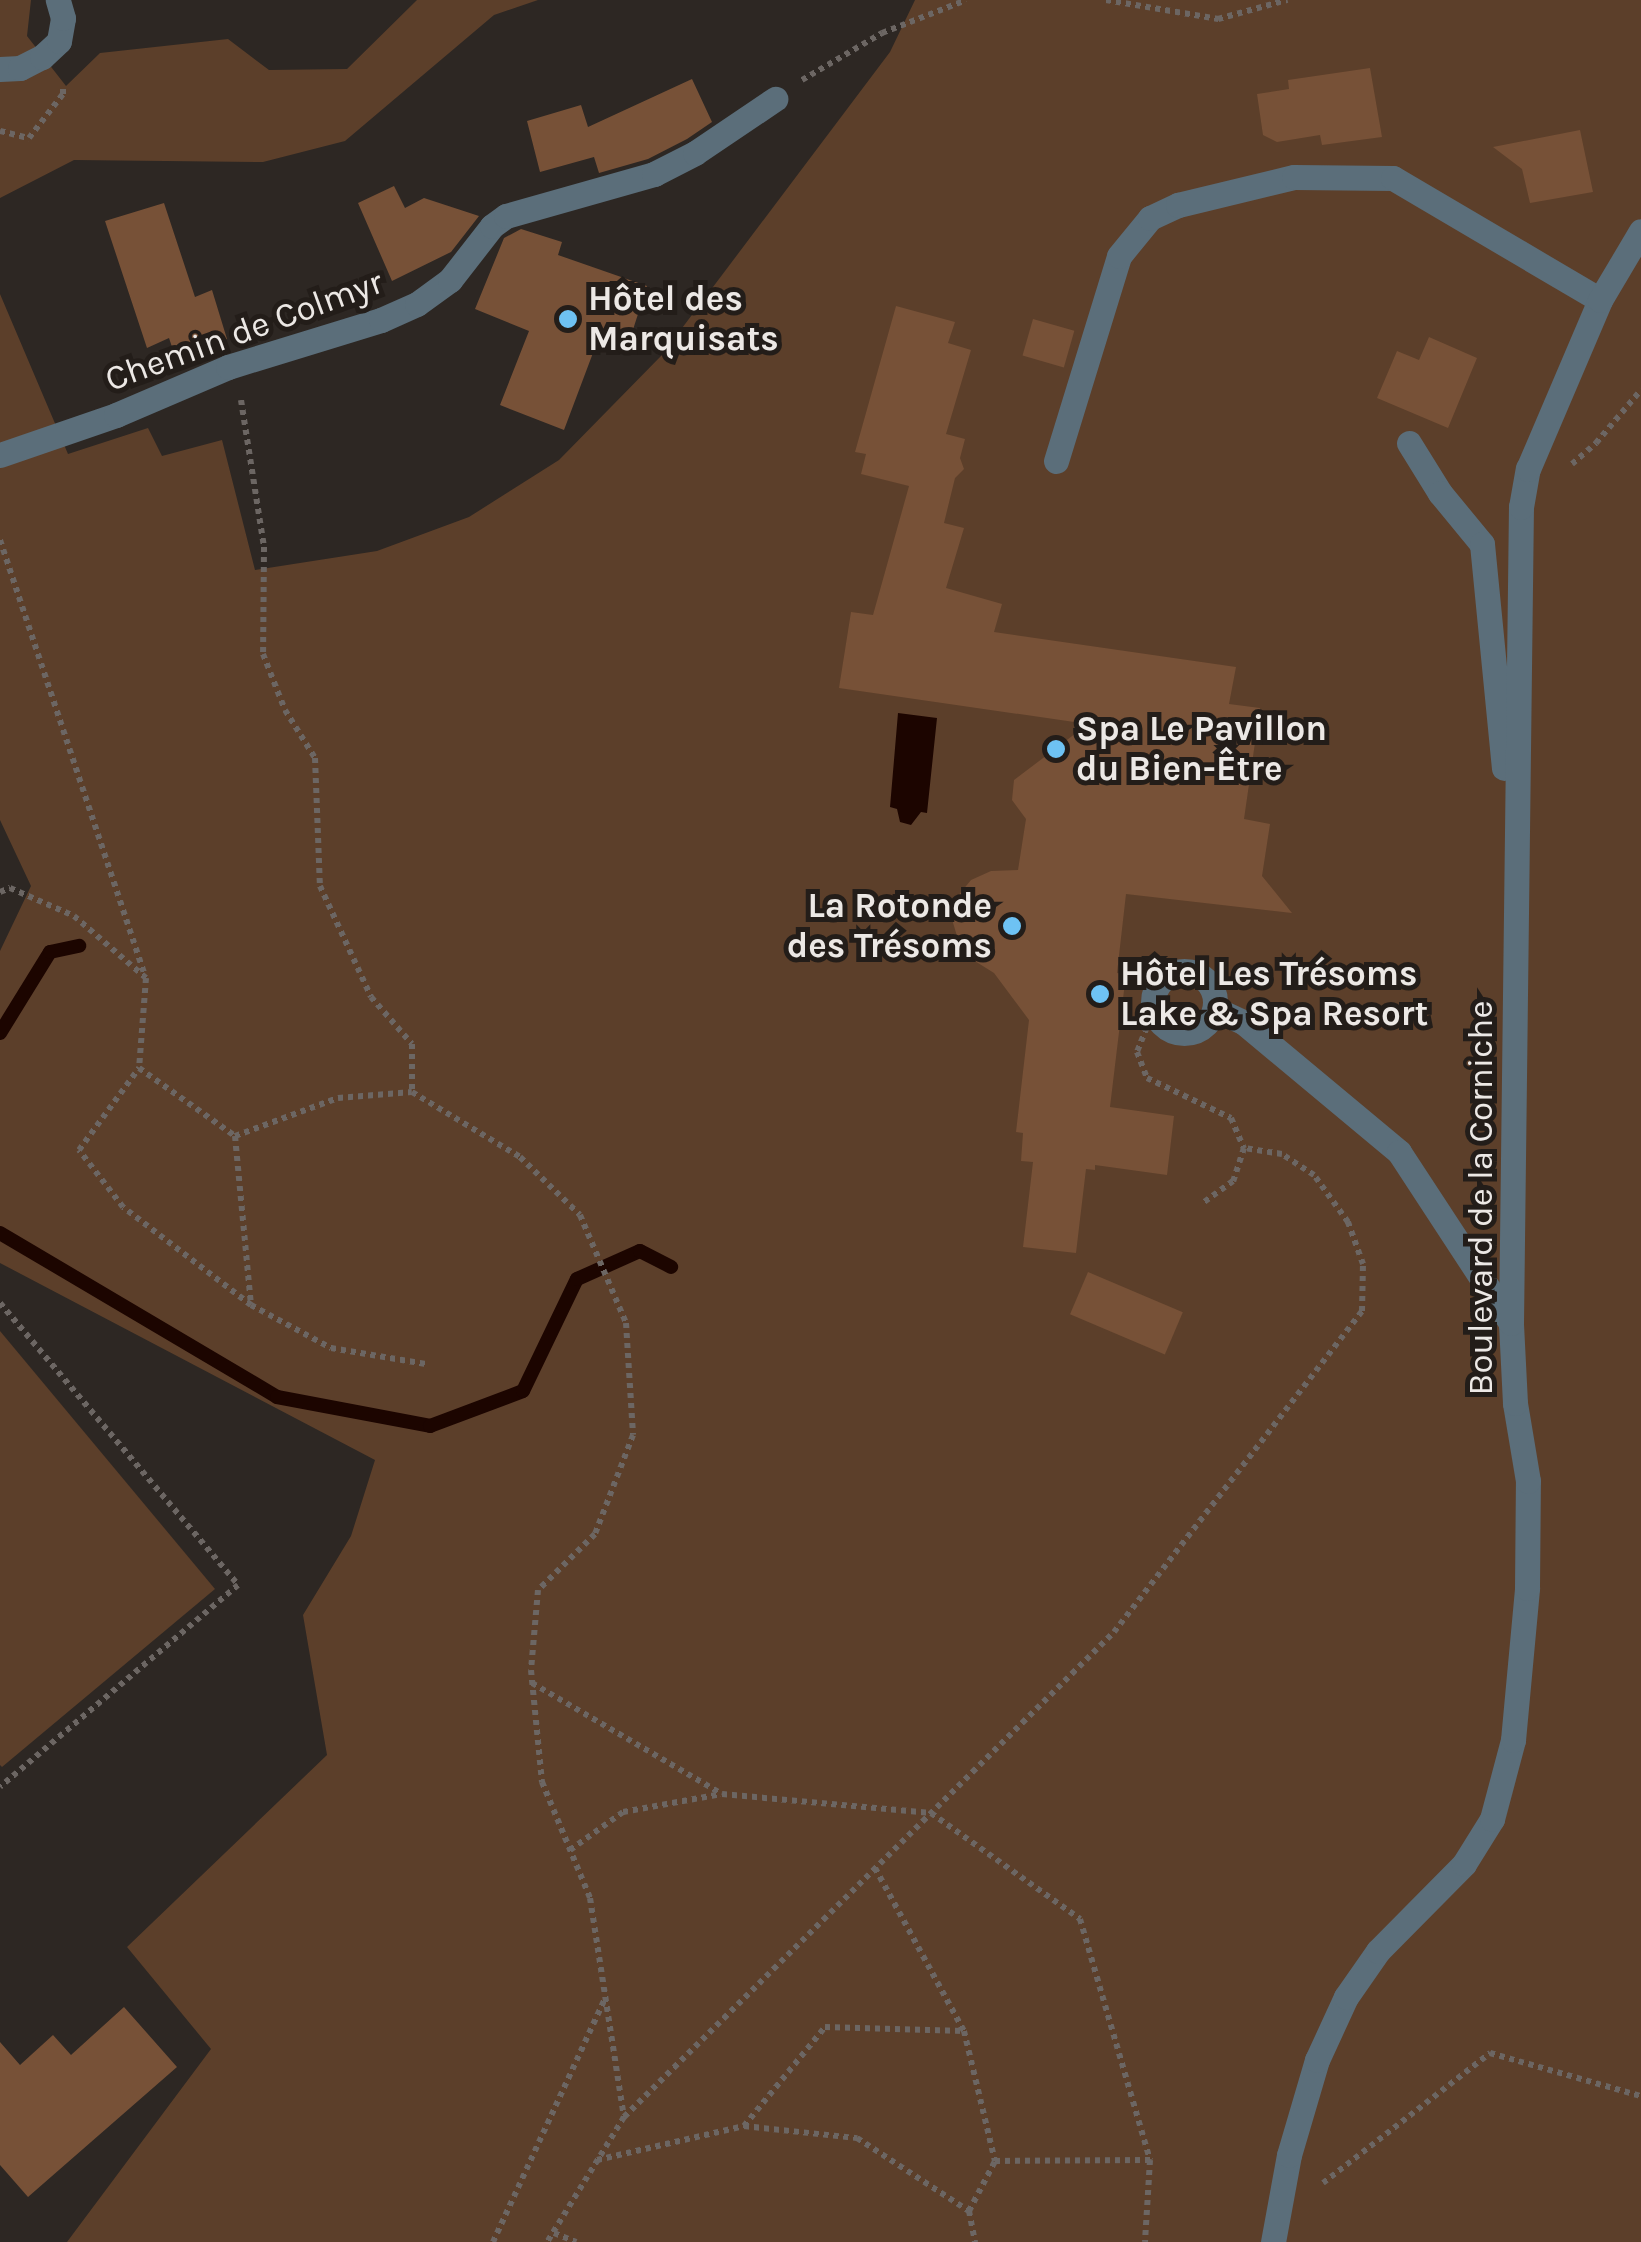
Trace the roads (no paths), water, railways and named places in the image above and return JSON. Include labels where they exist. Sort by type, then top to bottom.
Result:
[{"type":"street","points":[[0,69],[20,68],[42,57],[59,40],[63,18],[58,0]]},
{"type":"street","name":"Chemin de Colmyr","points":[[0,455],[116,416],[228,366],[381,320],[417,304],[450,280],[492,226],[506,216],[654,174],[696,154],[775,99]]},
{"type":"street","points":[[1056,461],[1119,256],[1150,218],[1178,205],[1294,177],[1393,178],[1600,300]]},
{"type":"street","name":"Boulevard de la Corniche","points":[[1276,2230],[1290,2155],[1318,2060],[1346,1997],[1378,1951],[1464,1864],[1492,1819],[1513,1740],[1527,1588],[1528,1480],[1516,1403],[1510,1323],[1521,507],[1528,469],[1600,300],[1641,230]]},
{"type":"street","points":[[1410,443],[1440,494],[1482,544],[1517,907]]},
{"type":"street","points":[[1215,1009],[1209,1022],[1184,1034],[1160,1022],[1154,1009],[1160,983],[1184,971],[1208,983],[1215,1009],[1242,1022],[1399,1152],[1510,1323]]},
{"type":"waterway","points":[[0,1033],[50,952],[79,946]]},
{"type":"waterway","points":[[0,1233],[277,1397],[430,1426],[523,1391],[577,1279],[640,1251],[671,1267]]},
{"type":"place","name":"Hôtel des Marquisats","points":[[568,319]]},
{"type":"place","name":"Spa Le Pavillon du Bien-Être","points":[[1056,749]]},
{"type":"place","name":"La Rotonde des Trésoms","points":[[1012,926]]},
{"type":"place","name":"Hôtel Les Trésoms Lake & Spa Resort","points":[[1100,994]]}]
